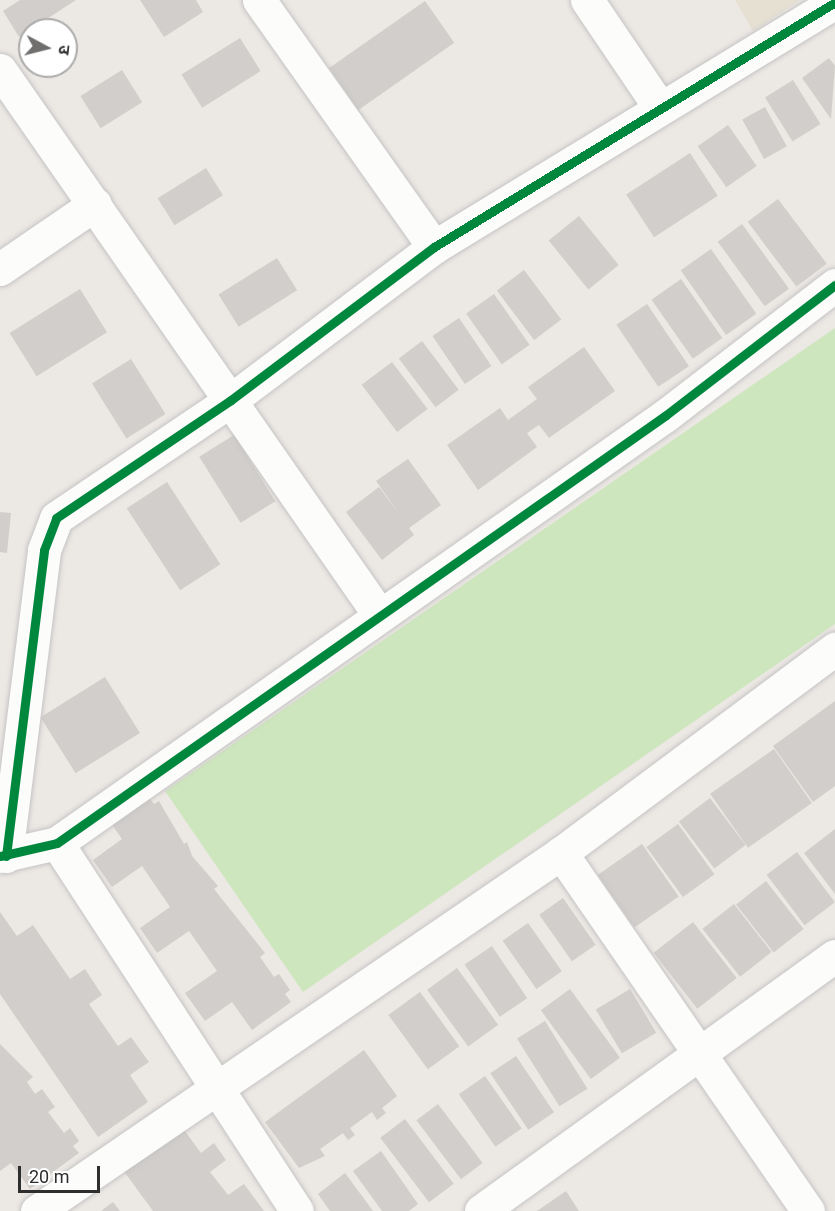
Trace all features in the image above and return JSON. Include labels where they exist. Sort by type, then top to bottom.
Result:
[{"type":"street","points":[[259,0],[434,246]]},
{"type":"street","points":[[587,0],[660,108]]},
{"type":"street","points":[[835,2],[434,246],[231,400],[56,518],[44,550],[3,856],[57,843],[666,415],[835,285]]},
{"type":"street","points":[[0,70],[380,616]]},
{"type":"street","points":[[0,269],[95,204]]},
{"type":"street","points":[[37,1211],[219,1091],[561,853],[835,649]]},
{"type":"street","points":[[57,843],[297,1211]]},
{"type":"street","points":[[561,853],[700,1051],[808,1211]]},
{"type":"street","points":[[481,1211],[700,1051],[835,956]]},
{"type":"shaded area","points":[[735,0],[800,0],[753,31]]},
{"type":"green space","points":[[835,328],[835,624],[303,992],[165,791]]},
{"type":"building","points":[[20,0],[76,0],[48,18],[18,18],[18,35],[3,11]]},
{"type":"building","points":[[140,0],[196,0],[203,12],[164,37]]},
{"type":"building","points":[[425,1],[454,43],[358,110],[329,68]]},
{"type":"building","points":[[240,38],[261,71],[202,108],[181,75]]},
{"type":"building","points":[[829,58],[835,66],[831,119],[802,78]]},
{"type":"building","points":[[122,70],[142,102],[101,128],[80,96]]},
{"type":"building","points":[[793,80],[821,124],[793,142],[765,97]]},
{"type":"building","points":[[765,107],[787,146],[764,159],[742,120]]},
{"type":"building","points":[[728,125],[757,166],[726,187],[698,146]]},
{"type":"building","points":[[690,153],[718,196],[654,237],[626,194]]},
{"type":"building","points":[[206,168],[223,195],[175,225],[158,198]]},
{"type":"building","points":[[778,199],[827,264],[796,287],[748,222]]},
{"type":"building","points":[[579,216],[619,265],[588,290],[549,241]]},
{"type":"building","points":[[742,224],[789,289],[765,306],[718,242]]},
{"type":"building","points":[[711,249],[756,314],[726,335],[681,270]]},
{"type":"building","points":[[277,258],[297,290],[239,327],[218,295]]},
{"type":"building","points":[[524,270],[561,320],[534,340],[497,290]]},
{"type":"building","points":[[681,279],[722,338],[693,359],[652,300]]},
{"type":"building","points":[[80,289],[107,332],[37,376],[10,333]]},
{"type":"building","points":[[494,294],[530,345],[502,364],[466,314]]},
{"type":"building","points":[[647,304],[689,366],[658,387],[616,325]]},
{"type":"building","points":[[459,318],[491,366],[465,384],[432,336]]},
{"type":"building","points":[[422,341],[459,390],[436,407],[399,358]]},
{"type":"building","points":[[584,347],[615,391],[549,438],[539,425],[527,433],[537,447],[478,490],[447,445],[500,408],[508,420],[537,399],[528,387]]},
{"type":"building","points":[[131,359],[165,414],[126,438],[92,383]]},
{"type":"building","points":[[392,362],[428,409],[397,432],[362,385]]},
{"type":"building","points":[[234,435],[275,501],[241,523],[199,457]]},
{"type":"building","points":[[408,459],[441,505],[409,528],[414,535],[382,560],[346,512],[379,487],[401,516],[376,481]]},
{"type":"building","points":[[167,482],[220,564],[180,590],[127,508]]},
{"type":"building","points":[[0,512],[11,513],[7,553],[0,552]]},
{"type":"building","points":[[105,677],[140,733],[76,773],[41,717]]},
{"type":"building","points":[[835,701],[835,786],[813,802],[773,746]]},
{"type":"building","points":[[774,749],[812,803],[748,848],[710,794]]},
{"type":"building","points":[[148,796],[154,804],[159,801],[184,844],[187,842],[192,856],[218,886],[214,889],[265,953],[260,957],[274,977],[279,974],[290,990],[285,994],[291,1002],[252,1030],[232,1002],[205,1021],[185,993],[217,971],[189,931],[157,953],[140,928],[170,907],[142,866],[112,887],[93,860],[122,839],[110,822]]},
{"type":"building","points":[[710,798],[746,845],[714,869],[679,821]]},
{"type":"building","points":[[678,824],[714,874],[683,897],[646,847]]},
{"type":"building","points":[[835,829],[835,894],[804,853]]},
{"type":"building","points":[[642,844],[679,896],[634,927],[598,875]]},
{"type":"building","points":[[797,852],[835,902],[805,925],[767,875]]},
{"type":"building","points":[[766,881],[804,929],[774,952],[736,904]]},
{"type":"building","points":[[563,898],[596,945],[572,961],[539,915]]},
{"type":"building","points":[[734,904],[772,952],[740,977],[702,929]]},
{"type":"building","points":[[0,912],[17,936],[33,925],[70,979],[85,969],[102,995],[89,1004],[118,1046],[131,1037],[149,1062],[130,1075],[148,1102],[98,1137],[0,994]]},
{"type":"building","points":[[693,922],[737,978],[697,1009],[654,953]]},
{"type":"building","points":[[528,923],[562,971],[536,989],[503,941]]},
{"type":"building","points":[[492,946],[527,998],[500,1017],[465,964]]},
{"type":"building","points":[[457,968],[498,1025],[468,1046],[427,990]]},
{"type":"building","points":[[570,989],[620,1058],[591,1079],[541,1010]]},
{"type":"building","points":[[630,989],[656,1033],[622,1053],[596,1010]]},
{"type":"building","points":[[420,992],[459,1046],[428,1069],[388,1015]]},
{"type":"building","points":[[545,1021],[587,1089],[559,1106],[517,1038]]},
{"type":"building","points":[[0,1044],[33,1077],[27,1082],[35,1094],[42,1089],[55,1107],[48,1112],[64,1133],[70,1128],[79,1141],[73,1146],[79,1153],[30,1189],[11,1163],[0,1171]]},
{"type":"building","points":[[364,1050],[397,1096],[382,1108],[386,1113],[377,1120],[372,1112],[350,1128],[355,1135],[348,1140],[343,1133],[320,1149],[325,1156],[299,1168],[265,1122]]},
{"type":"building","points":[[516,1056],[554,1112],[528,1130],[490,1073]]},
{"type":"building","points":[[485,1076],[522,1128],[495,1147],[459,1094]]},
{"type":"building","points":[[438,1104],[483,1163],[461,1179],[416,1120]]},
{"type":"building","points":[[405,1119],[454,1184],[429,1202],[380,1138]]},
{"type":"building","points":[[182,1127],[201,1153],[214,1143],[226,1160],[210,1172],[228,1195],[244,1184],[264,1211],[153,1211],[123,1170]]},
{"type":"building","points":[[381,1151],[418,1204],[409,1211],[382,1211],[353,1171]]},
{"type":"building","points":[[345,1173],[373,1211],[330,1211],[318,1194]]},
{"type":"building","points":[[566,1191],[579,1211],[537,1211]]},
{"type":"building","points":[[113,1202],[120,1211],[101,1211]]},
{"type":"cycle path","points":[[6,856],[44,550],[56,518],[231,400],[434,247],[835,2]]},
{"type":"cycle path","points":[[0,856],[57,843],[666,415],[835,285]]}]
